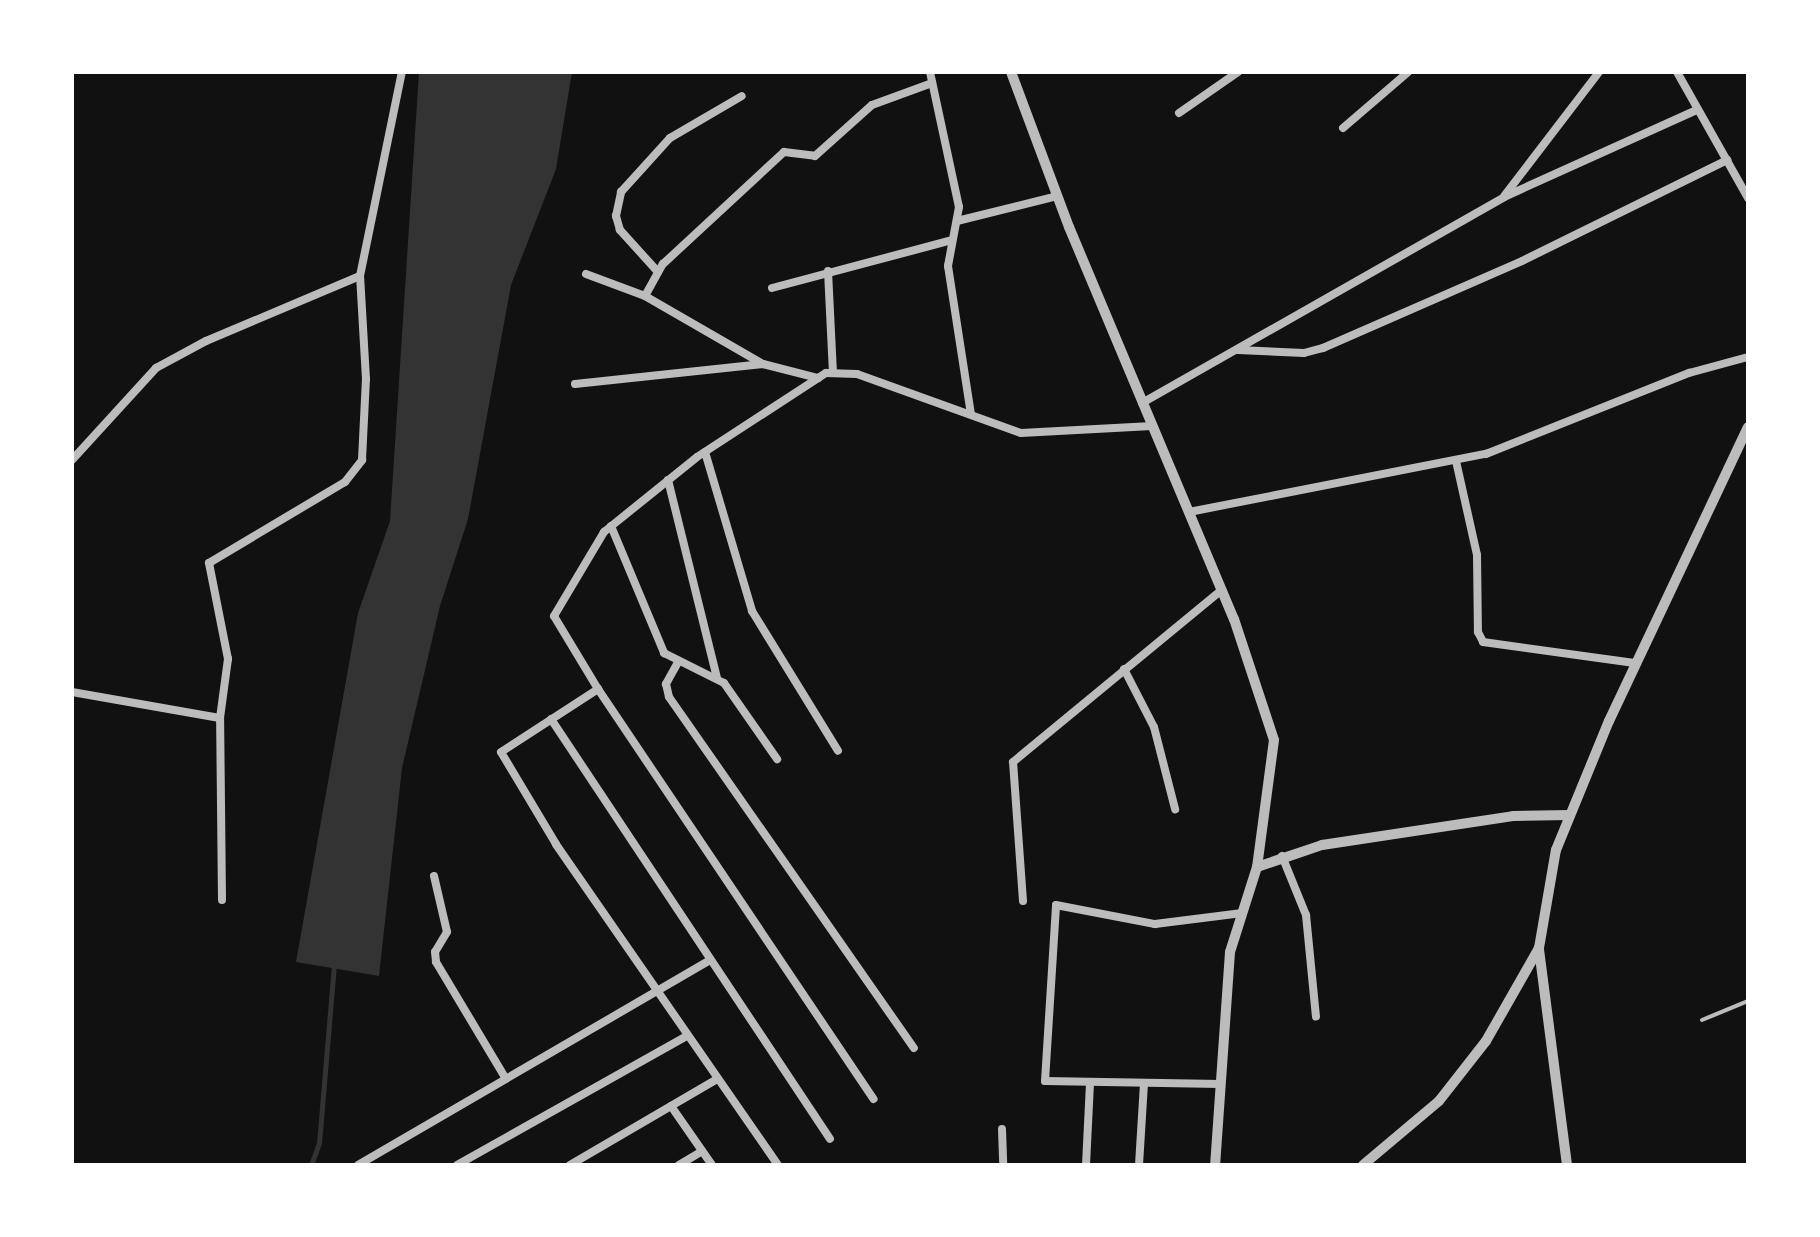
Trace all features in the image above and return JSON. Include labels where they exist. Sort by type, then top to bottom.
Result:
[{"type":"street","points":[[222,900],[220,718],[228,659],[209,563],[355,474],[363,447],[366,379],[360,276],[402,72]]},
{"type":"street","points":[[930,72],[959,207],[949,241],[948,266],[971,414]]},
{"type":"street","points":[[1011,72],[1057,196],[1222,590],[1274,740],[1257,867],[1230,952],[1215,1165]]},
{"type":"street","points":[[1179,113],[1238,72]]},
{"type":"street","points":[[1343,128],[1408,72]]},
{"type":"street","points":[[1504,197],[1599,72]]},
{"type":"street","points":[[1677,72],[1748,198]]},
{"type":"street","points":[[645,296],[658,272],[784,152],[815,156],[872,105],[932,83]]},
{"type":"street","points":[[658,272],[620,230],[616,216],[621,192],[670,138],[742,96]]},
{"type":"street","points":[[1142,403],[1504,197],[1697,110]]},
{"type":"street","points":[[1237,350],[1304,353],[1323,348],[1522,261],[1727,160]]},
{"type":"street","points":[[957,221],[1057,196]]},
{"type":"street","points":[[772,288],[949,241]]},
{"type":"street","points":[[828,271],[833,373]]},
{"type":"street","points":[[586,274],[645,296],[763,364],[818,378]]},
{"type":"street","points":[[72,460],[156,368],[206,341],[360,276]]},
{"type":"street","points":[[1189,512],[1456,461],[1508,448],[1689,373],[1748,357]]},
{"type":"street","points":[[575,384],[763,364]]},
{"type":"street","points":[[874,1099],[598,689],[554,616],[611,526],[705,452],[818,378],[833,373],[857,374],[1021,433],[1152,426]]},
{"type":"street","points":[[1567,1165],[1539,948],[1556,850],[1635,663],[1748,427]]},
{"type":"street","points":[[705,452],[752,611],[838,751]]},
{"type":"street","points":[[1456,461],[1477,555],[1478,632],[1483,642],[1635,663]]},
{"type":"street","points":[[668,480],[717,678],[777,759]]},
{"type":"street","points":[[611,526],[660,647],[677,664],[717,678]]},
{"type":"street","points":[[1023,901],[1013,762],[1222,590]]},
{"type":"street","points":[[677,664],[666,687],[669,697],[914,1048]]},
{"type":"street","points":[[1124,669],[1154,727],[1175,809]]},
{"type":"street","points":[[598,689],[501,752],[556,844],[776,1162]]},
{"type":"street","points":[[72,692],[220,718]]},
{"type":"street","points":[[551,719],[830,1139]]},
{"type":"street","points":[[1257,867],[1282,856],[1322,845],[1513,816],[1570,815]]},
{"type":"street","points":[[1282,856],[1306,915],[1316,1017]]},
{"type":"street","points":[[434,876],[447,932],[435,952],[436,962],[506,1079]]},
{"type":"street","points":[[1220,1084],[1045,1081],[1056,905],[1155,924],[1242,913]]},
{"type":"street","points":[[1363,1165],[1439,1101],[1486,1041],[1539,948]]},
{"type":"street","points":[[358,1165],[710,960]]},
{"type":"street","points":[[457,1165],[687,1036]]},
{"type":"street","points":[[570,1165],[717,1079]]},
{"type":"street","points":[[1086,1165],[1090,1082]]},
{"type":"street","points":[[1139,1165],[1144,1083]]},
{"type":"street","points":[[671,1106],[712,1165]]},
{"type":"street","points":[[1002,1129],[1003,1165]]},
{"type":"street","points":[[679,1165],[702,1151]]},
{"type":"lane","points":[[1702,1020],[1748,1001]]},
{"type":"shaded area","points":[[419,72],[572,72],[556,169],[511,285],[468,519],[440,606],[402,768],[379,976],[296,962],[358,613],[390,521]]},
{"type":"waterway","points":[[311,1165],[319,1143],[334,963]]}]
